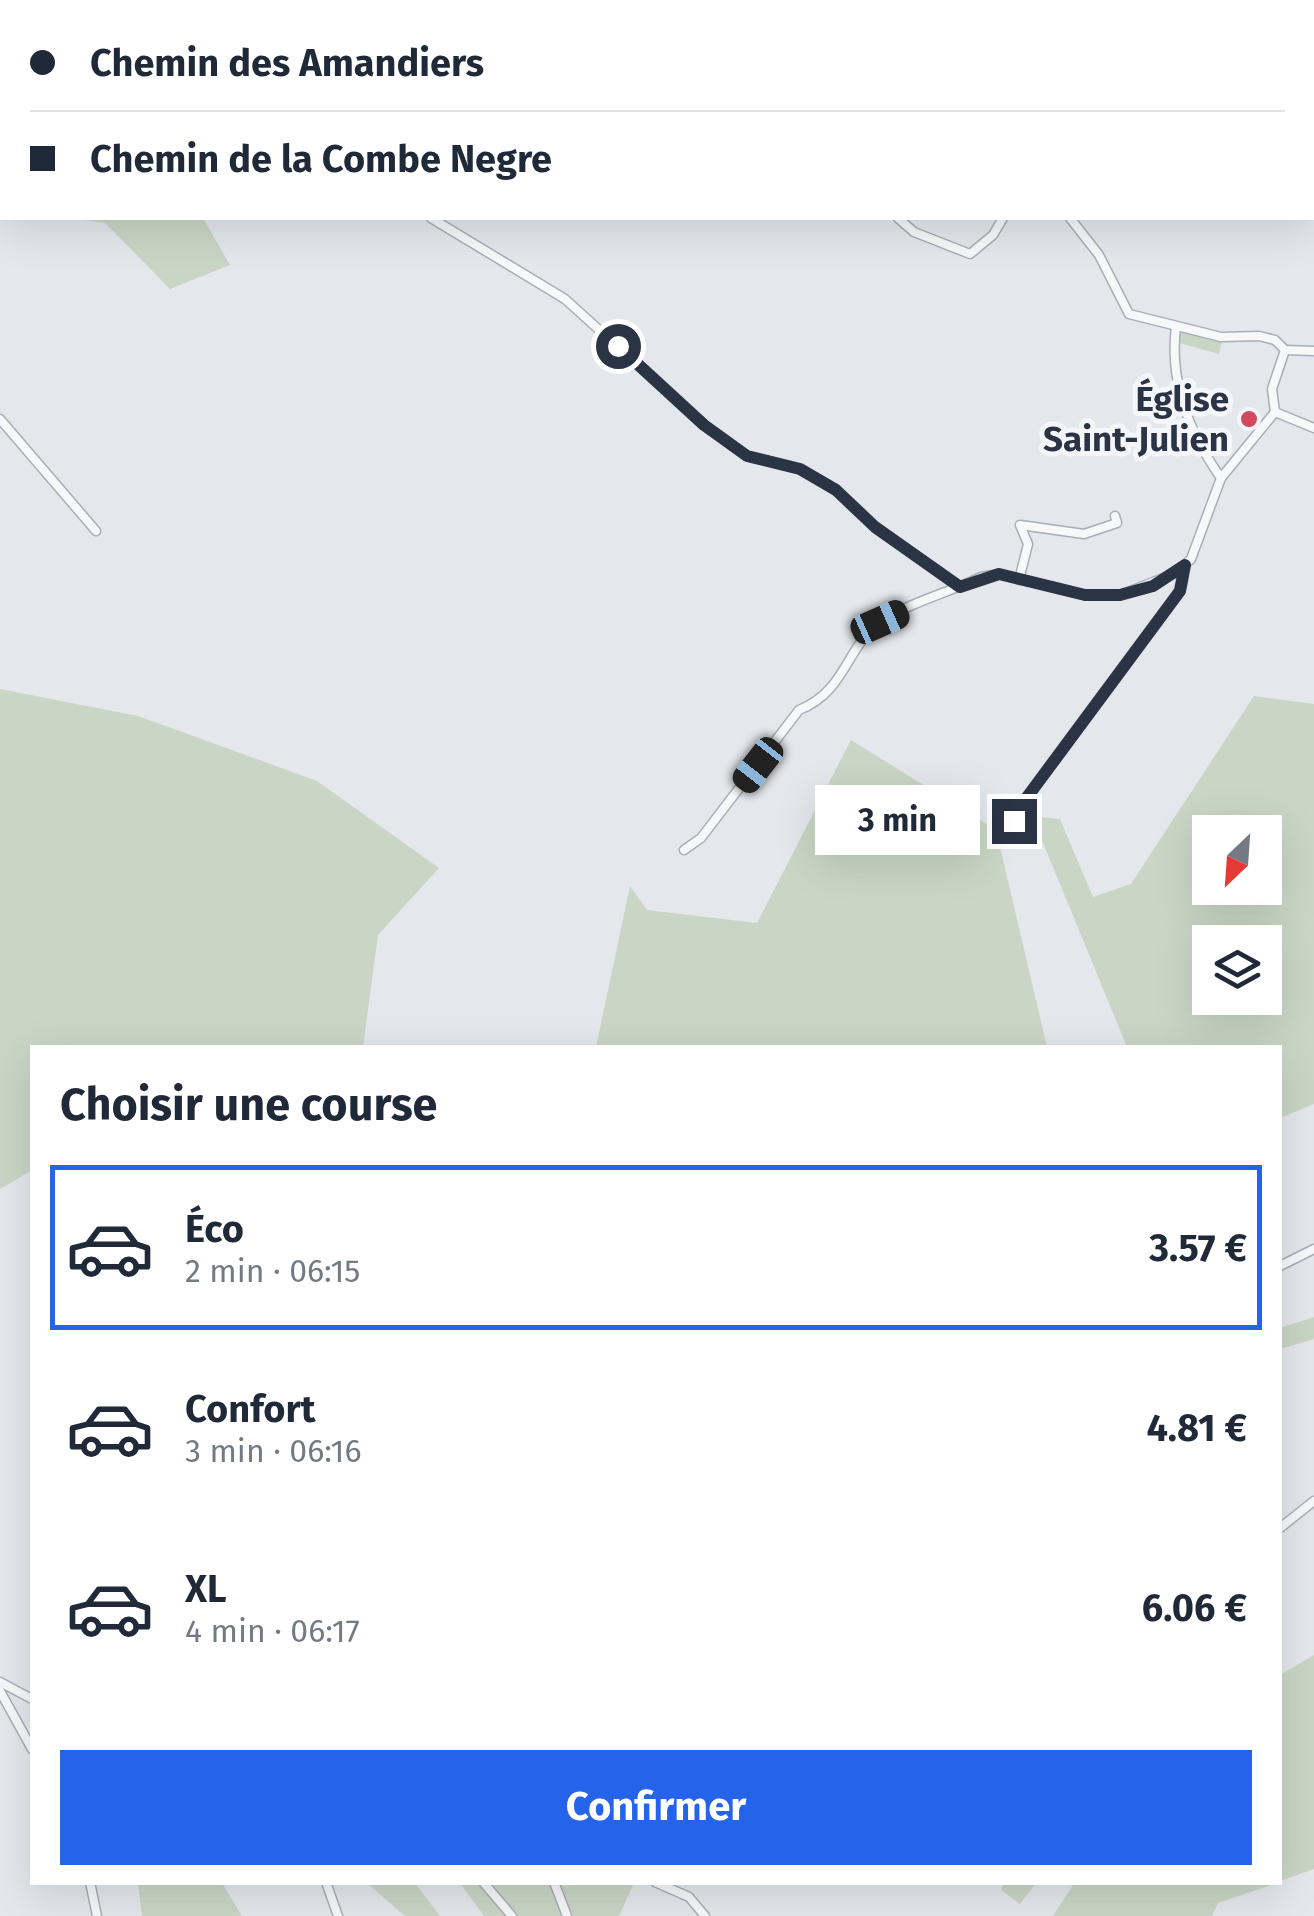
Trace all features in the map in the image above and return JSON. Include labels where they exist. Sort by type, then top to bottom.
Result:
[{"type":"street","points":[[434,220],[565,299],[704,425],[747,456],[800,469],[836,490],[875,527],[960,587]]},
{"type":"street","points":[[900,220],[914,232],[970,254],[993,235],[1002,220]]},
{"type":"street","points":[[1072,220],[1099,255],[1124,309],[1139,318],[1221,336],[1259,336],[1275,340],[1285,350],[1314,350]]},
{"type":"street","points":[[1176,327],[1180,394],[1190,426],[1221,478]]},
{"type":"street","points":[[1285,350],[1270,401],[1275,412],[1314,428]]},
{"type":"street","points":[[1014,821],[1028,796],[1180,591],[1185,565],[1210,518],[1221,478],[1275,412]]},
{"type":"street","points":[[0,419],[96,531]]},
{"type":"street","points":[[1019,580],[1028,544],[1020,525],[1084,534],[1117,522],[1116,516]]},
{"type":"street","points":[[684,850],[700,838],[799,710],[820,702],[842,678],[880,622],[999,574],[1085,595],[1120,595],[1153,586],[1185,565]]},
{"type":"street","points":[[1282,1265],[1314,1248]]},
{"type":"street","points":[[1282,1526],[1314,1500]]},
{"type":"street","points":[[0,1682],[30,1699]]},
{"type":"street","points":[[0,1691],[30,1745]]},
{"type":"street","points":[[91,1885],[97,1916]]},
{"type":"street","points":[[327,1885],[338,1916]]},
{"type":"street","points":[[486,1885],[512,1916]]},
{"type":"street","points":[[555,1885],[567,1916]]},
{"type":"street","points":[[662,1885],[689,1897],[704,1916]]},
{"type":"green space","points":[[85,220],[204,220],[230,265],[170,289],[105,223]]},
{"type":"green space","points":[[1178,331],[1222,341],[1219,354],[1176,342]]},
{"type":"green space","points":[[0,689],[138,716],[317,781],[439,868],[378,935],[363,1045],[30,1045],[30,1171],[0,1189]]},
{"type":"green space","points":[[1254,696],[1314,704],[1314,1104],[1282,1117],[1282,1045],[1126,1045],[1032,816],[1060,819],[1093,897],[1131,884]]},
{"type":"green space","points":[[851,740],[996,830],[1047,1045],[596,1045],[630,886],[647,910],[757,923]]},
{"type":"green space","points":[[1314,1317],[1314,1339],[1282,1348],[1282,1327]]},
{"type":"green space","points":[[1314,1655],[1314,1869],[1282,1880],[1282,1674]]},
{"type":"green space","points":[[138,1885],[223,1885],[242,1916],[142,1916]]},
{"type":"green space","points":[[369,1885],[417,1885],[440,1916],[405,1916]]},
{"type":"green space","points":[[461,1885],[633,1885],[619,1916],[484,1916]]},
{"type":"green space","points":[[1003,1885],[1034,1885],[1020,1904],[1001,1890]]},
{"type":"green space","points":[[1073,1885],[1271,1885],[1218,1903],[1212,1916],[1053,1916]]},
{"type":"place","name":"Église Saint-Julien","points":[[1249,419]]},
{"type":"route","points":[[618,346],[704,425],[747,456],[800,469],[836,490],[886,536],[960,587],[999,574],[1085,595],[1120,595],[1153,586],[1185,565],[1180,591],[1028,796],[1014,821]]}]
